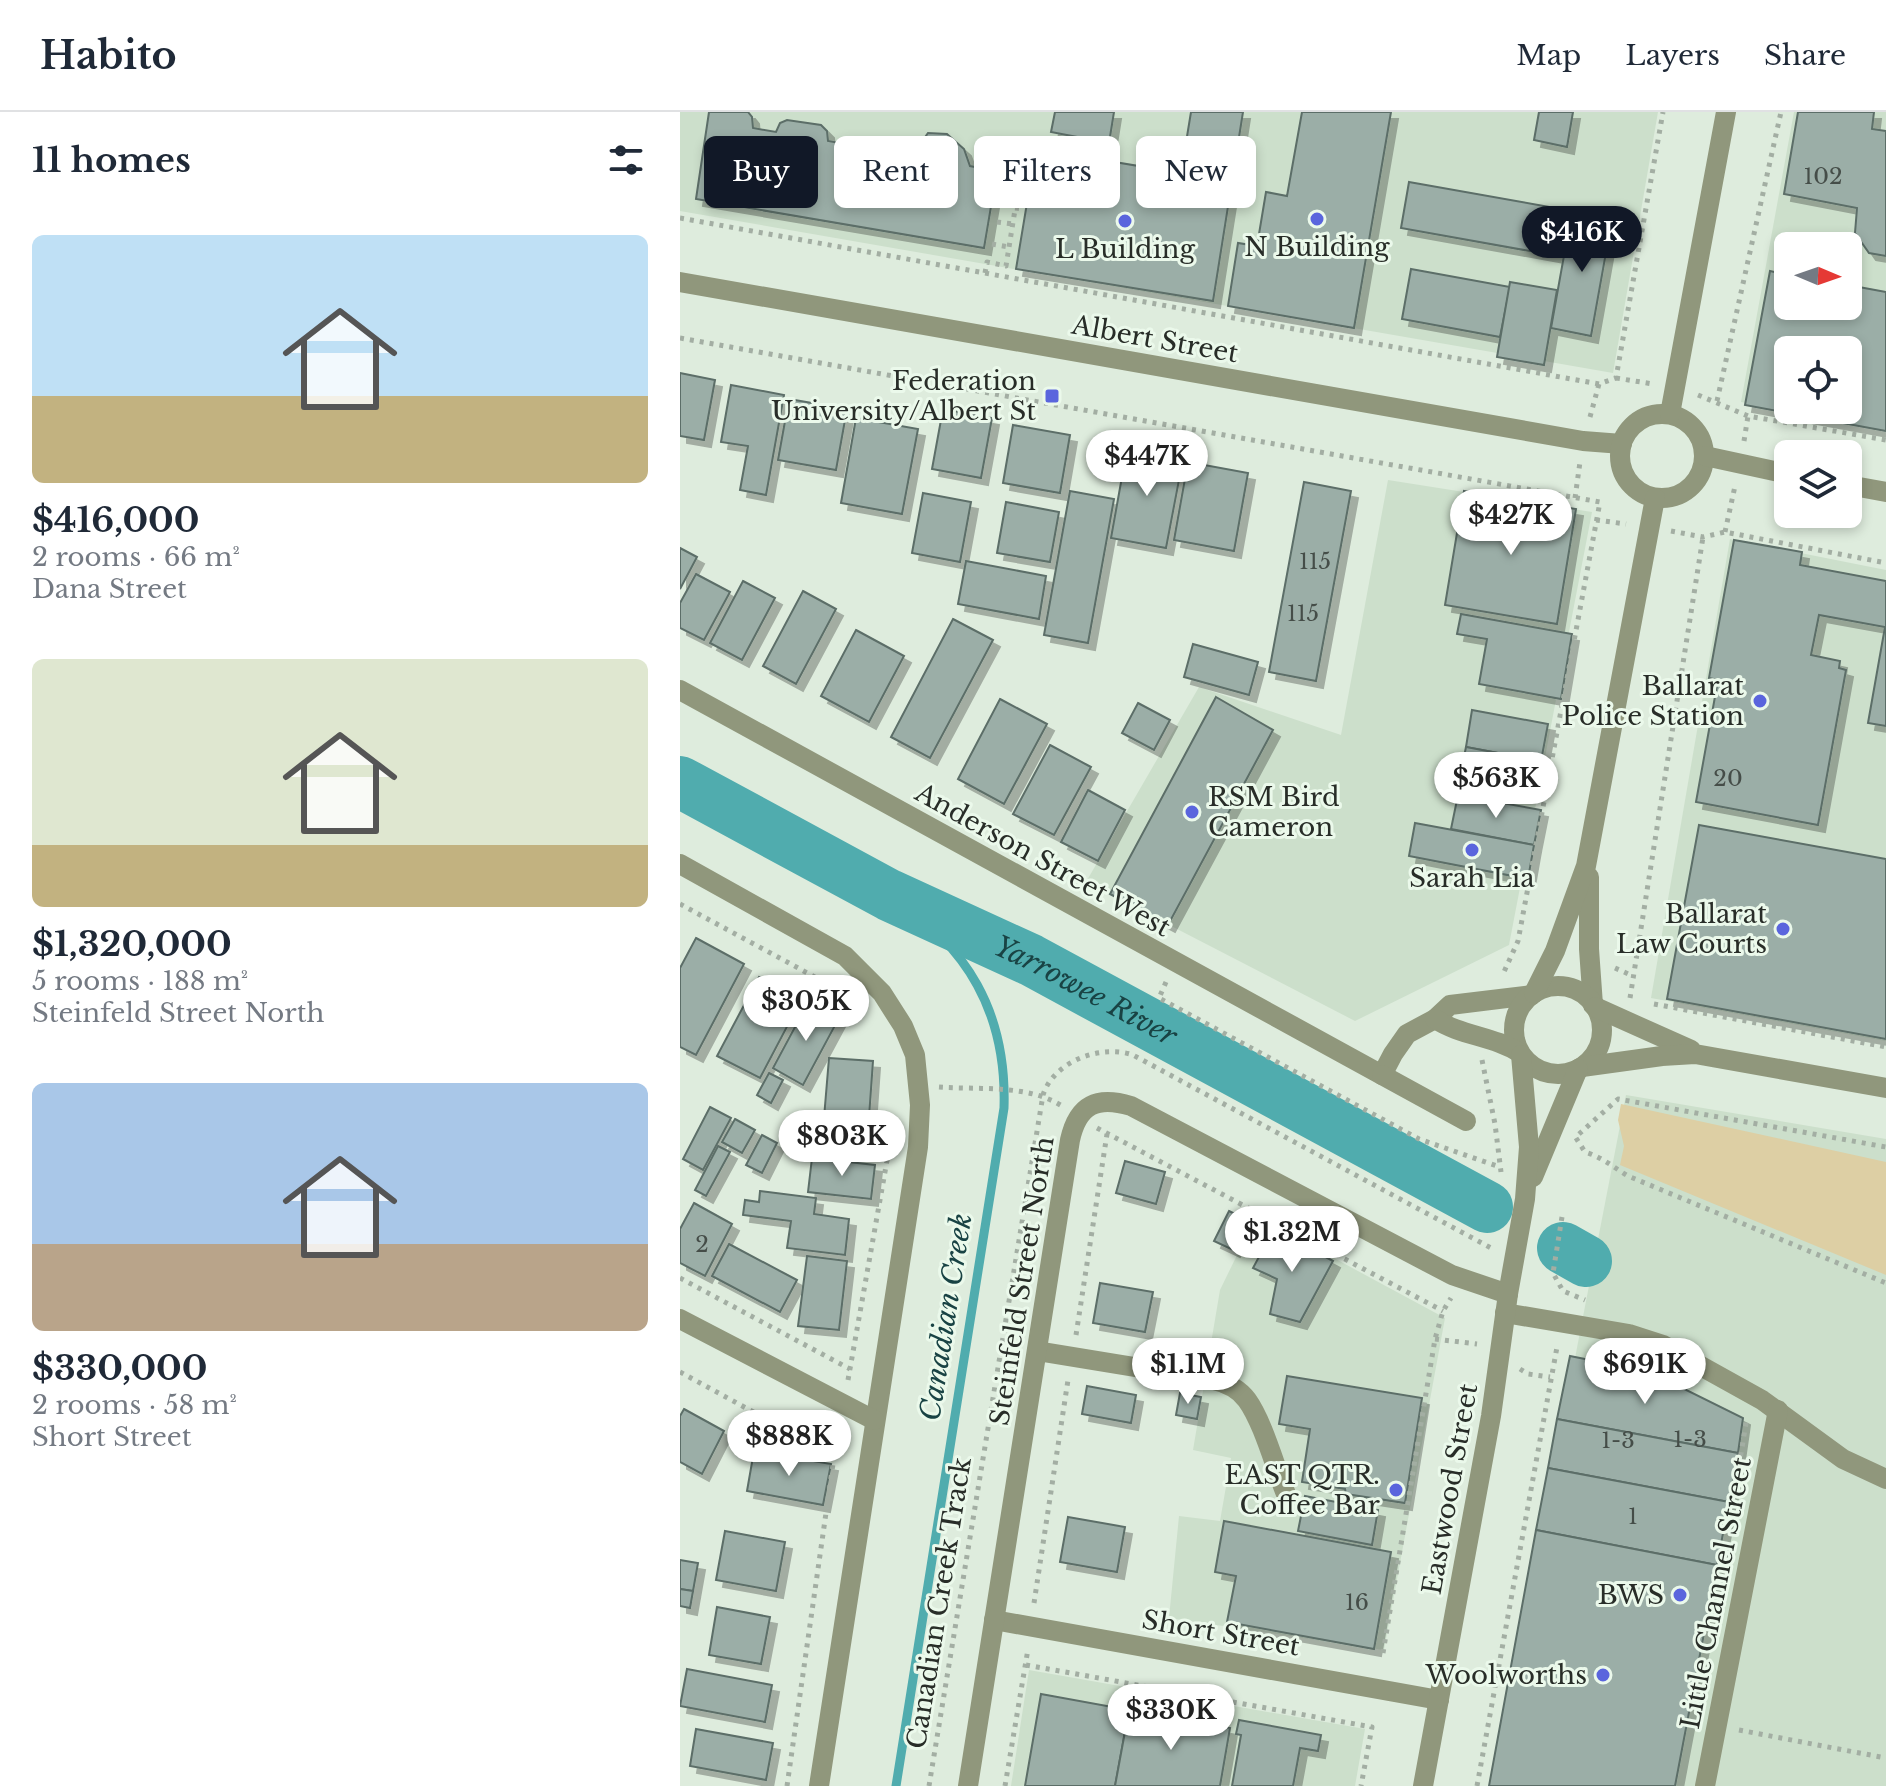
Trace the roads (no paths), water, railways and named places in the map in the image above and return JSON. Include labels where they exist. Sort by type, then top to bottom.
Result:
[{"type":"street","points":[[1670,414],[1726,112]]},
{"type":"street","name":"Albert Street","points":[[680,282],[1583,441],[1622,444]]},
{"type":"street","points":[[1654,414],[1682,418],[1696,430],[1702,442],[1705,456],[1701,473],[1694,484],[1681,494],[1665,499],[1655,498],[1629,483],[1620,458],[1622,444],[1628,431],[1642,419],[1654,414]]},
{"type":"street","points":[[1705,456],[1774,471]]},
{"type":"street","points":[[1862,488],[1886,492]]},
{"type":"street","points":[[1580,1068],[1594,1055],[1600,1040],[1601,1023],[1594,1006],[1588,916],[1591,848],[1655,498]]},
{"type":"street","name":"Anderson Street West","points":[[680,690],[1466,1121]]},
{"type":"street","points":[[1521,1054],[1514,1035],[1516,1017],[1533,994],[1566,923],[1591,848]]},
{"type":"street","points":[[680,864],[845,956],[868,976],[910,1039],[919,1085],[918,1147],[819,1786]]},
{"type":"street","points":[[1382,1075],[1407,1034],[1435,1019],[1446,1008],[1533,994],[1550,987],[1566,987],[1582,993],[1594,1006],[1706,1056]]},
{"type":"street","points":[[1435,1019],[1450,1028],[1495,1040],[1521,1054],[1535,1068],[1551,1074],[1673,1054],[1706,1056],[1886,1088]]},
{"type":"street","name":"Eastwood Street","points":[[1423,1786],[1491,1416],[1506,1304],[1525,1199],[1529,1147],[1521,1054]]},
{"type":"street","name":"Eastwood Street","points":[[1525,1199],[1580,1068]]},
{"type":"street","name":"Steinfeld Street North","points":[[968,1786],[1072,1130],[1084,1110],[1105,1101],[1131,1106],[1506,1304],[1652,1341],[1672,1349],[1778,1410],[1834,1454],[1886,1479]]},
{"type":"street","points":[[680,1319],[874,1420]]},
{"type":"street","points":[[1037,1351],[1229,1385],[1241,1393],[1251,1407],[1286,1494]]},
{"type":"street","name":"Little Channel Street","points":[[1705,1786],[1778,1410]]},
{"type":"street","name":"Short Street","points":[[994,1620],[1439,1700]]},
{"type":"waterway","name":"Yarrowee River","points":[[680,782],[889,895],[1031,960],[1487,1207]]},
{"type":"waterway","name":"Canadian Creek","points":[[889,895],[941,936],[977,985],[990,1012],[998,1042],[1004,1108],[896,1786]]},
{"type":"waterway","name":"Yarrowee River","points":[[1563,1248],[1586,1261]]},
{"type":"place","name":"N Building","points":[[1317,219]]},
{"type":"place","name":"L Building","points":[[1125,221]]},
{"type":"place","name":"Federation University/Albert St","points":[[1052,396]]},
{"type":"place","name":"Ballarat Police Station","points":[[1760,701]]},
{"type":"place","name":"RSM Bird Cameron","points":[[1192,812]]},
{"type":"place","name":"Sarah Lia","points":[[1472,850]]},
{"type":"place","name":"Ballarat Law Courts","points":[[1783,929]]},
{"type":"place","name":"EAST QTR. Coffee Bar","points":[[1396,1490]]},
{"type":"place","name":"BWS","points":[[1680,1595]]},
{"type":"place","name":"Woolworths","points":[[1603,1675]]}]
